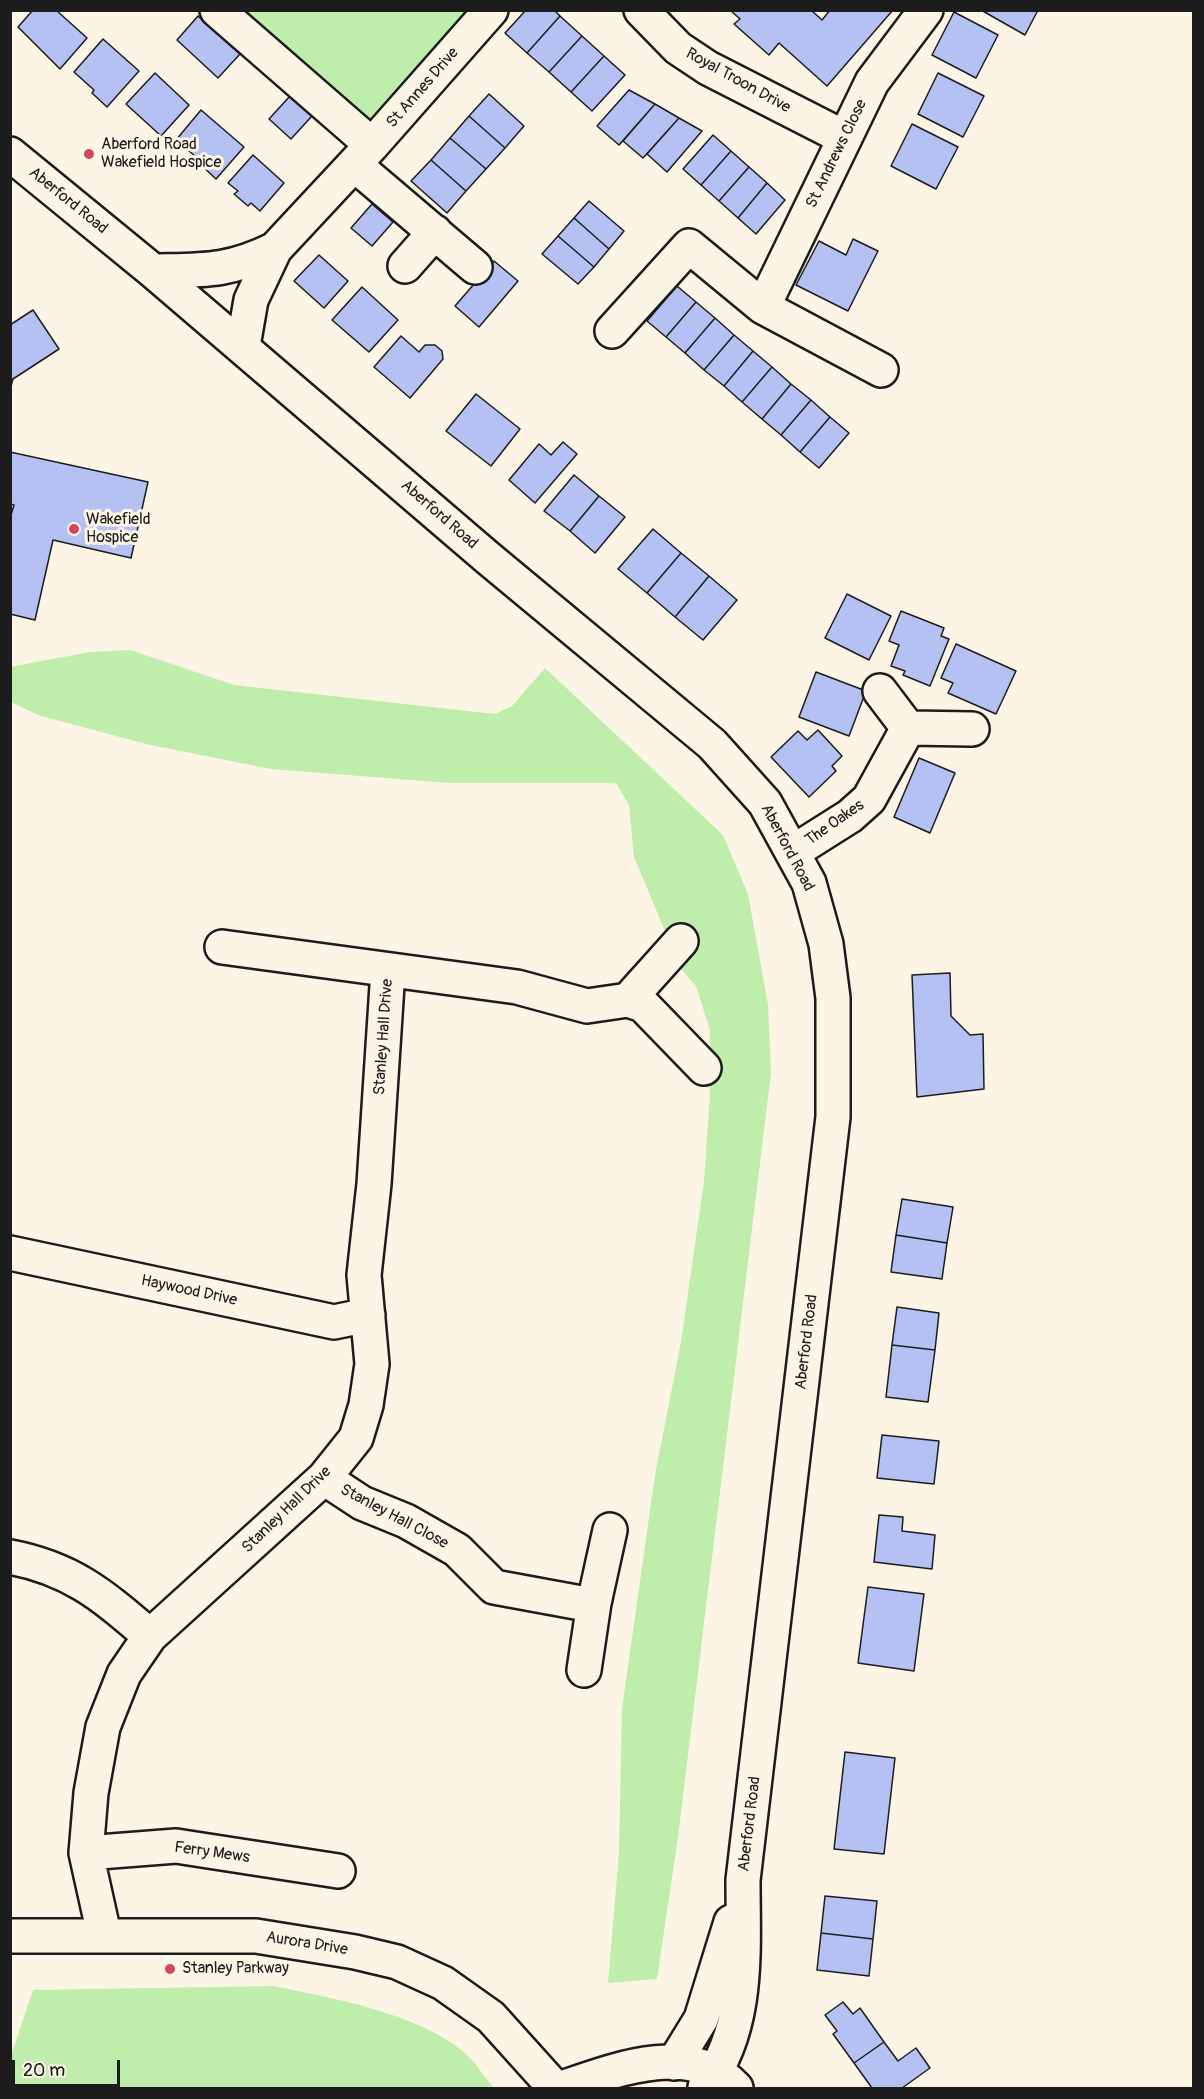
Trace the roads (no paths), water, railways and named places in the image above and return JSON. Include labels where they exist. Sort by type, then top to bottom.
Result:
[{"type":"street","points":[[217,10],[363,155],[435,232],[475,267]]},
{"type":"street","name":"St Annes Drive","points":[[243,346],[251,300],[275,249],[363,155],[491,10]]},
{"type":"street","name":"St Andrews Close","points":[[763,307],[872,82],[926,10]]},
{"type":"street","name":"Royal Troon Drive","points":[[652,14],[678,48],[708,68],[844,138]]},
{"type":"street","name":"Aberford Road","points":[[10,154],[243,346],[488,558],[712,744],[765,803],[809,883],[826,944],[833,998],[833,1117],[743,1880],[740,2006],[732,2035],[706,2081]]},
{"type":"street","points":[[405,266],[435,232]]},
{"type":"street","points":[[612,332],[689,246],[763,307],[881,370]]},
{"type":"street","name":"St Annes Drive","points":[[153,271],[213,270],[245,264],[275,249]]},
{"type":"street","points":[[880,692],[908,728],[972,729]]},
{"type":"street","name":"The Oakes","points":[[793,852],[850,816],[869,799],[908,728]]},
{"type":"street","points":[[681,941],[628,1000],[643,1005],[704,1068]]},
{"type":"street","name":"Stanley Hall Drive","points":[[222,947],[517,987],[587,1006],[628,1000]]},
{"type":"street","name":"Stanley Hall Drive","points":[[104,1934],[86,1853],[91,1793],[103,1727],[124,1674],[150,1636],[324,1478],[356,1438],[366,1405],[372,1364],[364,1275],[374,1184],[388,970]]},
{"type":"street","name":"Haywood Drive","points":[[10,1253],[334,1322],[368,1315]]},
{"type":"street","name":"Stanley Hall Close","points":[[324,1478],[362,1503],[406,1521],[456,1550],[494,1587],[581,1603],[594,1603]]},
{"type":"street","points":[[584,1670],[594,1603],[610,1530]]},
{"type":"street","points":[[10,1557],[41,1563],[71,1575],[108,1601],[150,1636]]},
{"type":"street","name":"Ferry Mews","points":[[86,1853],[177,1846],[338,1871]]},
{"type":"street","name":"Aurora Drive","points":[[10,1936],[104,1934],[256,1936],[355,1952],[398,1962],[443,1983],[491,2017],[555,2088]]},
{"type":"street","points":[[562,2088],[612,2070],[706,2081]]},
{"type":"place","name":"Aberford Road Wakefield Hospice","points":[[89,154]]},
{"type":"place","name":"Wakefield Hospice","points":[[74,529]]},
{"type":"place","name":"Stanley Parkway","points":[[170,1969]]}]
